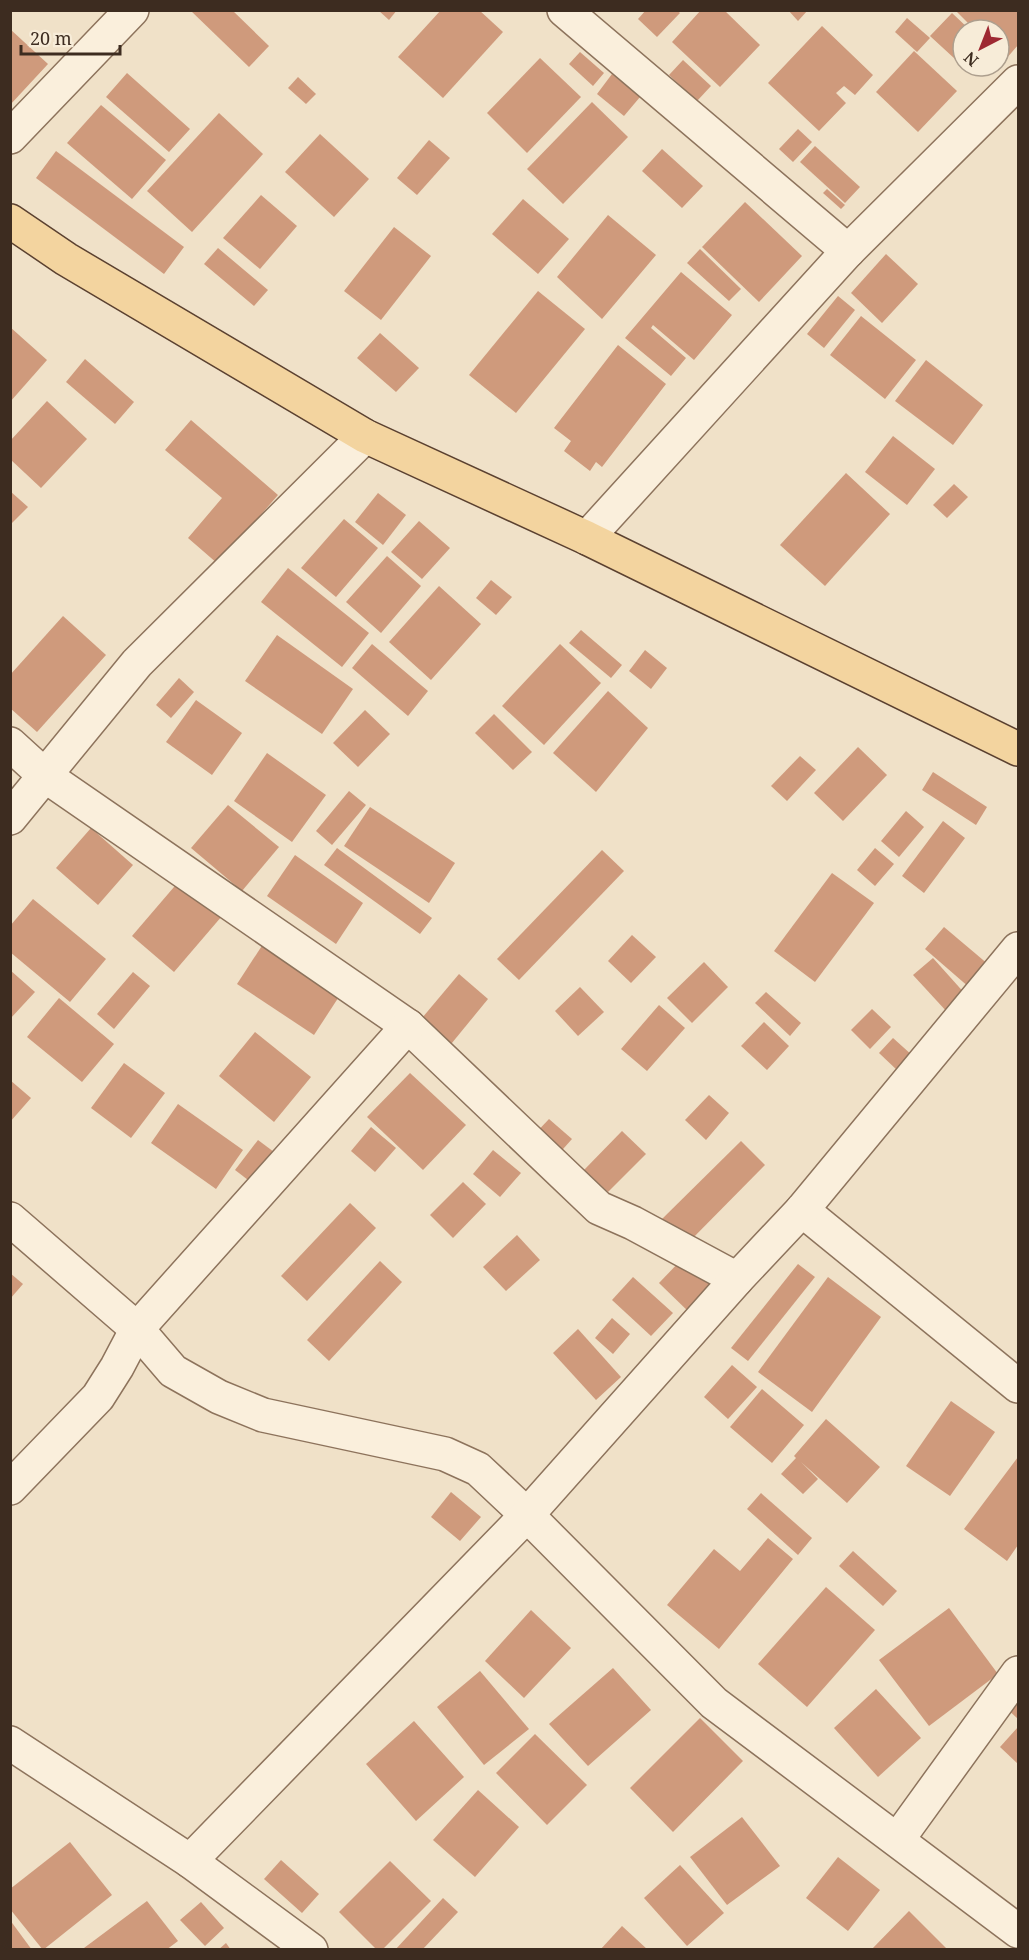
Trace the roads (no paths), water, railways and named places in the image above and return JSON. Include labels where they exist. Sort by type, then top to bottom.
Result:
[{"type":"main road","points":[[10,221],[66,259],[365,436],[587,538],[1018,749]]},
{"type":"street","points":[[10,137],[132,10]]},
{"type":"street","points":[[564,10],[848,251]]},
{"type":"street","points":[[587,538],[848,251],[1018,82]]},
{"type":"street","points":[[10,818],[137,663],[365,436]]},
{"type":"street","points":[[10,744],[44,775],[408,1026],[599,1209],[633,1223],[737,1279]]},
{"type":"street","points":[[189,1861],[527,1515],[737,1279],[802,1210],[1018,949]]},
{"type":"street","points":[[10,1488],[98,1397],[117,1367],[136,1329],[408,1026]]},
{"type":"street","points":[[802,1210],[1018,1386]]},
{"type":"street","points":[[10,1219],[136,1329],[172,1371],[219,1397],[263,1416],[445,1454],[478,1468],[714,1703],[1018,1931]]},
{"type":"street","points":[[898,1839],[1018,1673]]},
{"type":"street","points":[[10,1743],[189,1861],[311,1950]]}]
